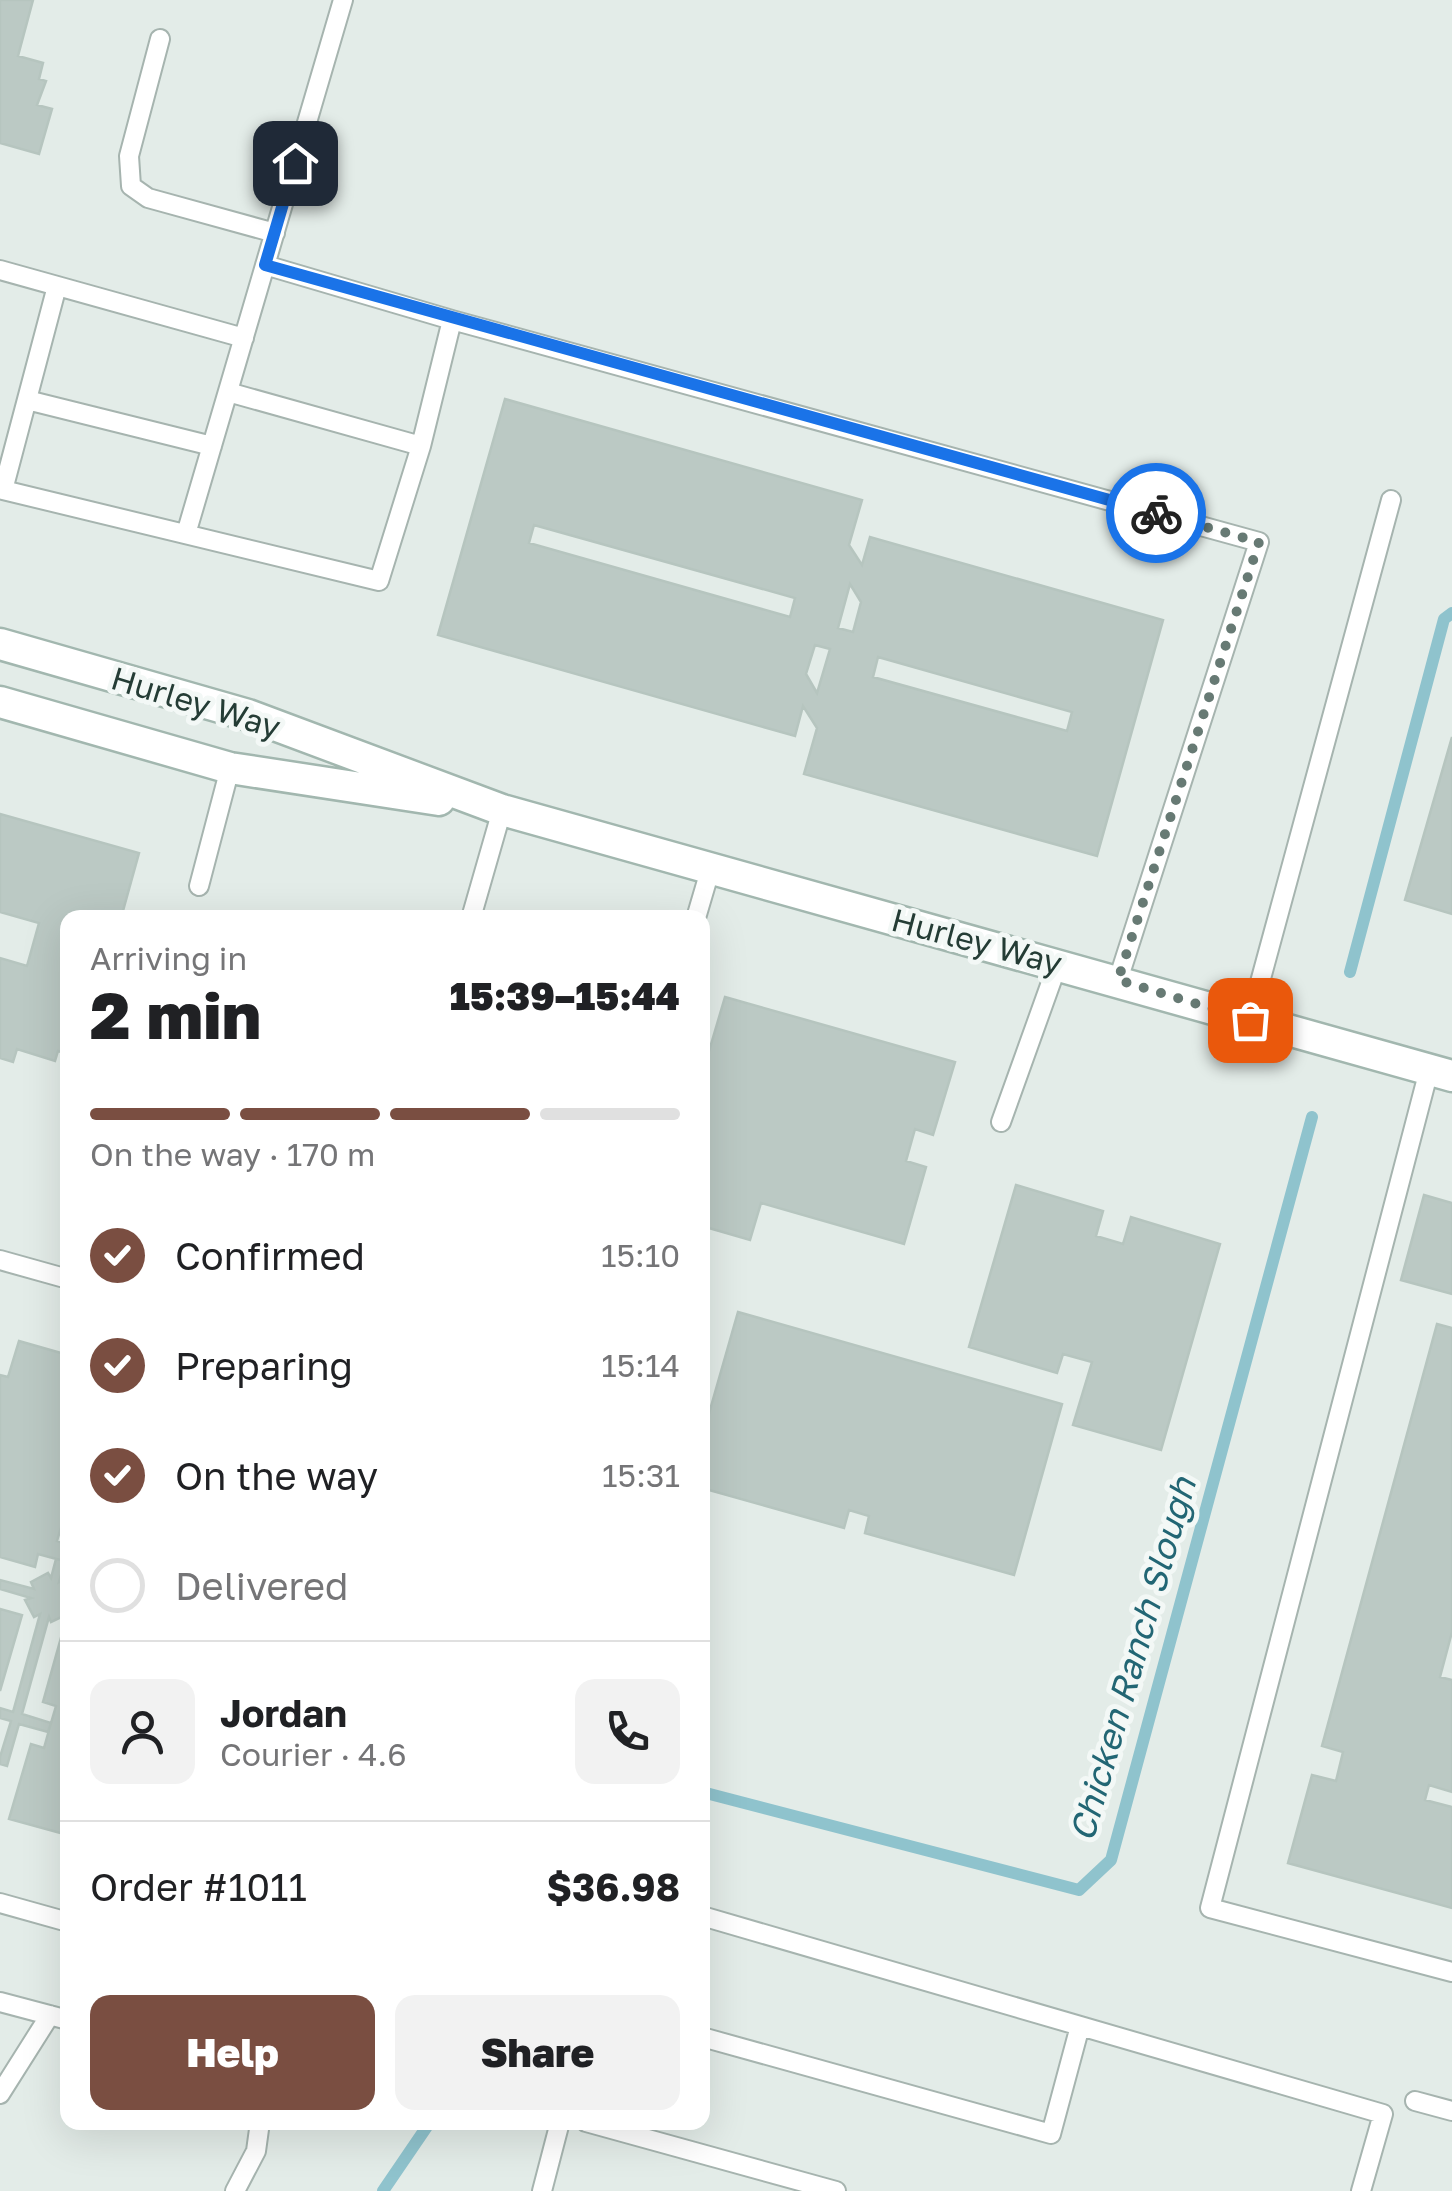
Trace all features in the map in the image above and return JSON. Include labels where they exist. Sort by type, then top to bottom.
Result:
[{"type":"street","name":"Hurley Way","points":[[0,644],[248,715],[502,810],[1440,1073]]},
{"type":"street","name":"Hurley Way","points":[[0,702],[230,768],[502,810]]},
{"type":"lane","points":[[186,534],[343,0]]},
{"type":"lane","points":[[160,39],[129,156],[131,186],[148,198],[275,233]]},
{"type":"lane","points":[[265,265],[1259,542],[1118,980]]},
{"type":"lane","points":[[0,270],[244,338]]},
{"type":"lane","points":[[57,286],[3,490],[379,581],[421,446],[452,320]]},
{"type":"lane","points":[[228,392],[421,446]]},
{"type":"lane","points":[[27,400],[212,446]]},
{"type":"lane","points":[[1250,1020],[1392,500]]},
{"type":"lane","points":[[199,886],[230,768]]},
{"type":"lane","points":[[474,910],[502,810]]},
{"type":"lane","points":[[698,910],[711,867]]},
{"type":"lane","points":[[1001,1122],[1058,963]]},
{"type":"lane","points":[[1440,1073],[1210,1908],[1452,1972]]},
{"type":"lane","points":[[0,1260],[60,1278]]},
{"type":"lane","points":[[0,1903],[60,1920]]},
{"type":"lane","points":[[710,1918],[1383,2114],[1361,2191]]},
{"type":"lane","points":[[0,2002],[58,2018],[0,2094]]},
{"type":"lane","points":[[710,2039],[1051,2134],[1080,2026]]},
{"type":"lane","points":[[1415,2101],[1452,2111]]},
{"type":"lane","points":[[235,2191],[256,2151],[259,2130]]},
{"type":"lane","points":[[542,2191],[558,2130]]},
{"type":"lane","points":[[615,2130],[836,2191]]},
{"type":"building","points":[[0,0],[33,0],[18,56],[43,63],[39,79],[46,81],[37,105],[52,109],[39,154],[0,143]]},
{"type":"building","points":[[505,399],[862,500],[849,545],[862,565],[870,537],[1163,620],[1097,856],[804,774],[817,728],[803,706],[795,736],[438,635]],"holes":[[[534,525],[795,598],[790,617],[529,543]],[[850,584],[861,602],[853,632],[838,628]],[[815,645],[830,649],[817,693],[806,674]],[[878,657],[1072,712],[1067,731],[873,677]]]},
{"type":"building","points":[[1452,737],[1452,914],[1405,900]]},
{"type":"building","points":[[0,814],[139,853],[123,910],[60,910],[60,1052],[55,1061],[17,1049],[13,1062],[0,1058],[0,958],[27,966],[39,923],[0,912]]},
{"type":"building","points":[[725,997],[955,1062],[933,1135],[915,1129],[906,1161],[926,1167],[904,1244],[761,1203],[750,1240],[710,1228],[710,1048]]},
{"type":"building","points":[[1016,1185],[1103,1211],[1096,1236],[1123,1244],[1131,1217],[1220,1244],[1161,1450],[1073,1425],[1092,1362],[1063,1354],[1057,1373],[969,1347]]},
{"type":"building","points":[[1424,1195],[1452,1203],[1452,1294],[1401,1280]]},
{"type":"building","points":[[738,1312],[1062,1404],[1014,1575],[865,1533],[869,1516],[849,1510],[844,1528],[710,1490],[710,1410]]},
{"type":"building","points":[[1437,1324],[1452,1328],[1452,1632],[1440,1677],[1452,1680],[1452,1792],[1429,1785],[1425,1800],[1452,1807],[1452,1908],[1288,1863],[1312,1775],[1336,1781],[1343,1752],[1322,1746]]},
{"type":"building","points":[[19,1341],[60,1353],[60,1560],[38,1554],[35,1567],[0,1557],[0,1375],[8,1377]]},
{"type":"building","points":[[56,1559],[60,1560],[60,1618],[51,1622],[49,1617],[22,1714],[51,1723],[48,1732],[19,1724],[7,1766],[0,1764],[0,1757],[11,1721],[0,1718],[0,1708],[13,1712],[40,1614],[34,1617],[25,1600],[31,1598],[0,1589],[0,1580],[34,1589],[31,1582],[48,1573],[51,1578]]},
{"type":"building","points":[[0,1609],[22,1615],[0,1691]]},
{"type":"building","points":[[60,1641],[60,1833],[9,1819],[31,1744],[44,1748],[56,1706],[43,1702]]},
{"type":"waterway","name":"Chicken Ranch Slough","points":[[1350,972],[1444,619],[1452,613]]},
{"type":"waterway","name":"Chicken Ranch Slough","points":[[710,1794],[1079,1890],[1111,1860],[1312,1117]]},
{"type":"waterway","name":"Chicken Ranch Slough","points":[[383,2191],[425,2130]]},
{"type":"way so far","points":[[1156,513],[1259,542],[1118,980],[1250,1020]]},
{"type":"route","points":[[295,163],[265,265],[1156,513]]}]
